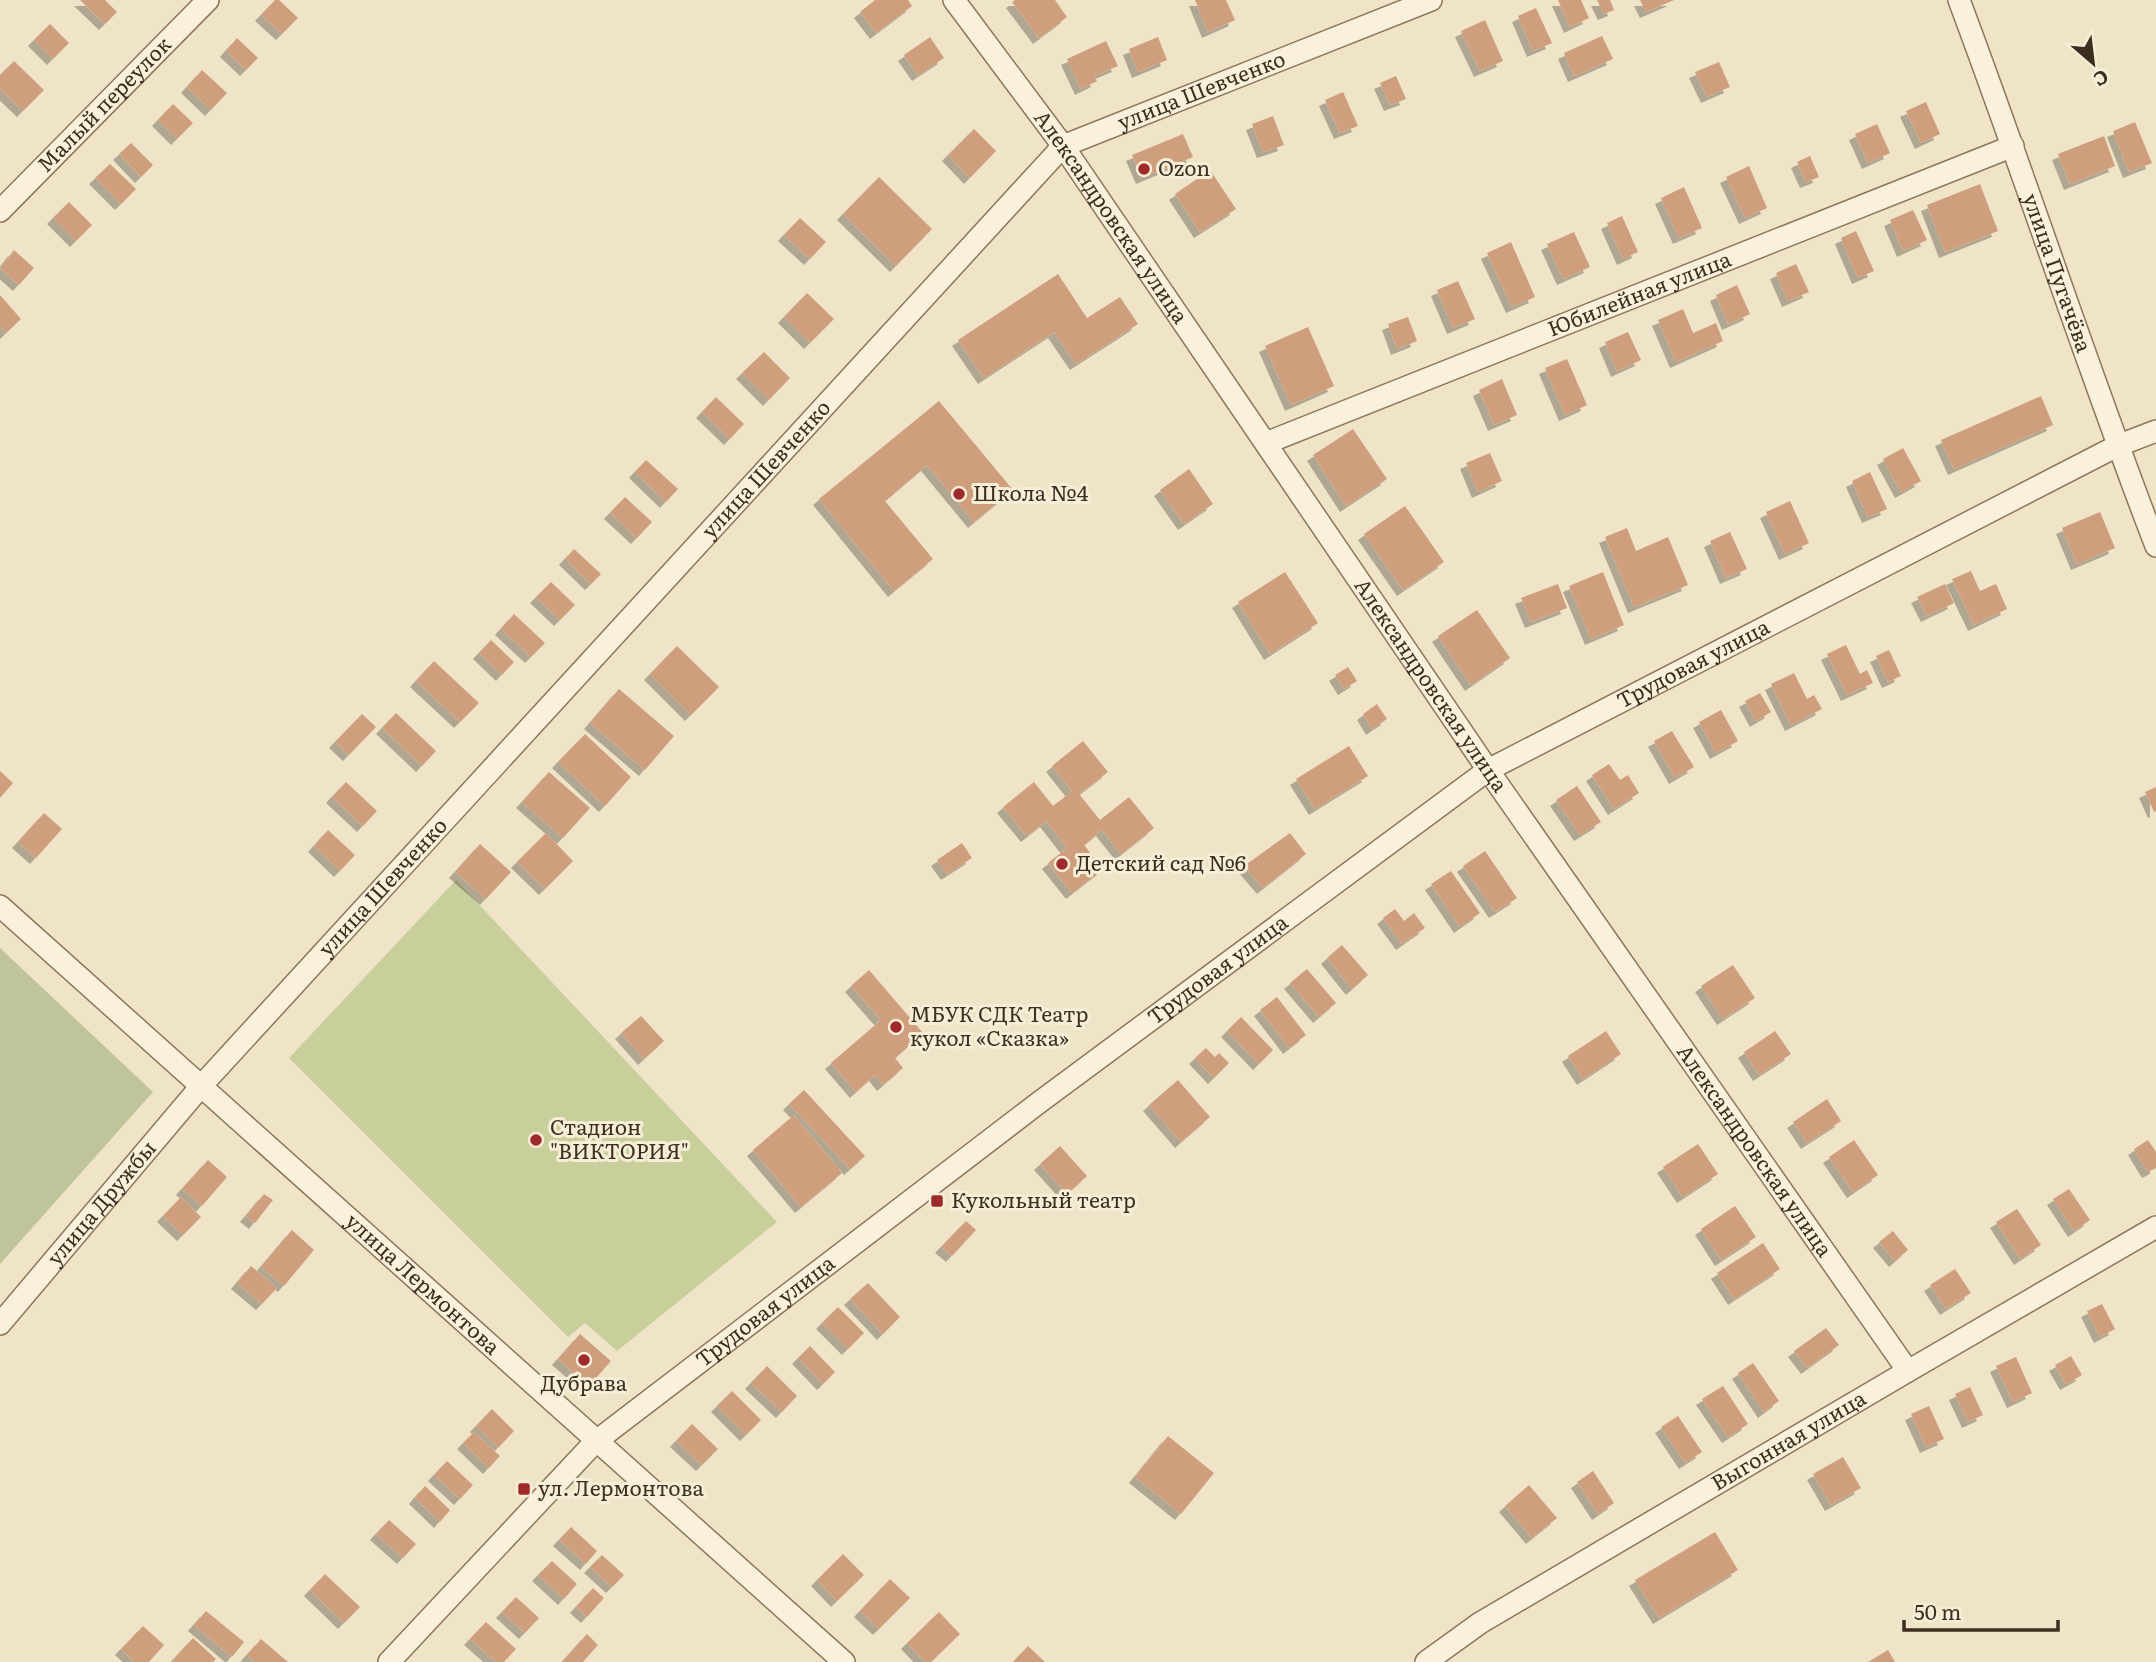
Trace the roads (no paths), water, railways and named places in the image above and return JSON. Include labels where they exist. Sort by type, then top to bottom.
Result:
[{"type":"street","name":"Малый переулок","points":[[0,211],[208,0]]},
{"type":"street","name":"Александровская улица","points":[[954,0],[1063,146],[1488,771],[1908,1371]]},
{"type":"street","name":"улица Шевченко","points":[[202,1085],[1063,146],[1431,0]]},
{"type":"street","name":"улица Пугачёва","points":[[1959,0],[2013,146],[2117,446],[2156,546]]},
{"type":"street","name":"Юбилейная улица","points":[[1266,443],[2013,146]]},
{"type":"street","name":"Трудовая улица","points":[[389,1662],[595,1441],[1041,1101],[1488,771],[2117,446],[2156,431]]},
{"type":"street","name":"улица Лермонтова","points":[[0,906],[844,1662]]},
{"type":"street","name":"улица Дружбы","points":[[0,1324],[202,1085]]},
{"type":"street","name":"Выгонная улица","points":[[1426,1662],[1480,1623],[2156,1227]]},
{"type":"place","name":"Ozon","points":[[1144,169]]},
{"type":"place","name":"Школа №4","points":[[959,494]]},
{"type":"place","name":"Детский сад №6","points":[[1062,864]]},
{"type":"place","name":"МБУК СДК Театр кукол «Сказка»","points":[[896,1027]]},
{"type":"place","name":"Стадион \"ВИКТОРИЯ\"","points":[[536,1140]]},
{"type":"place","name":"Кукольный театр","points":[[937,1201]]},
{"type":"place","name":"Дубрава","points":[[584,1360]]},
{"type":"place","name":"ул. Лермонтова","points":[[524,1489]]}]
